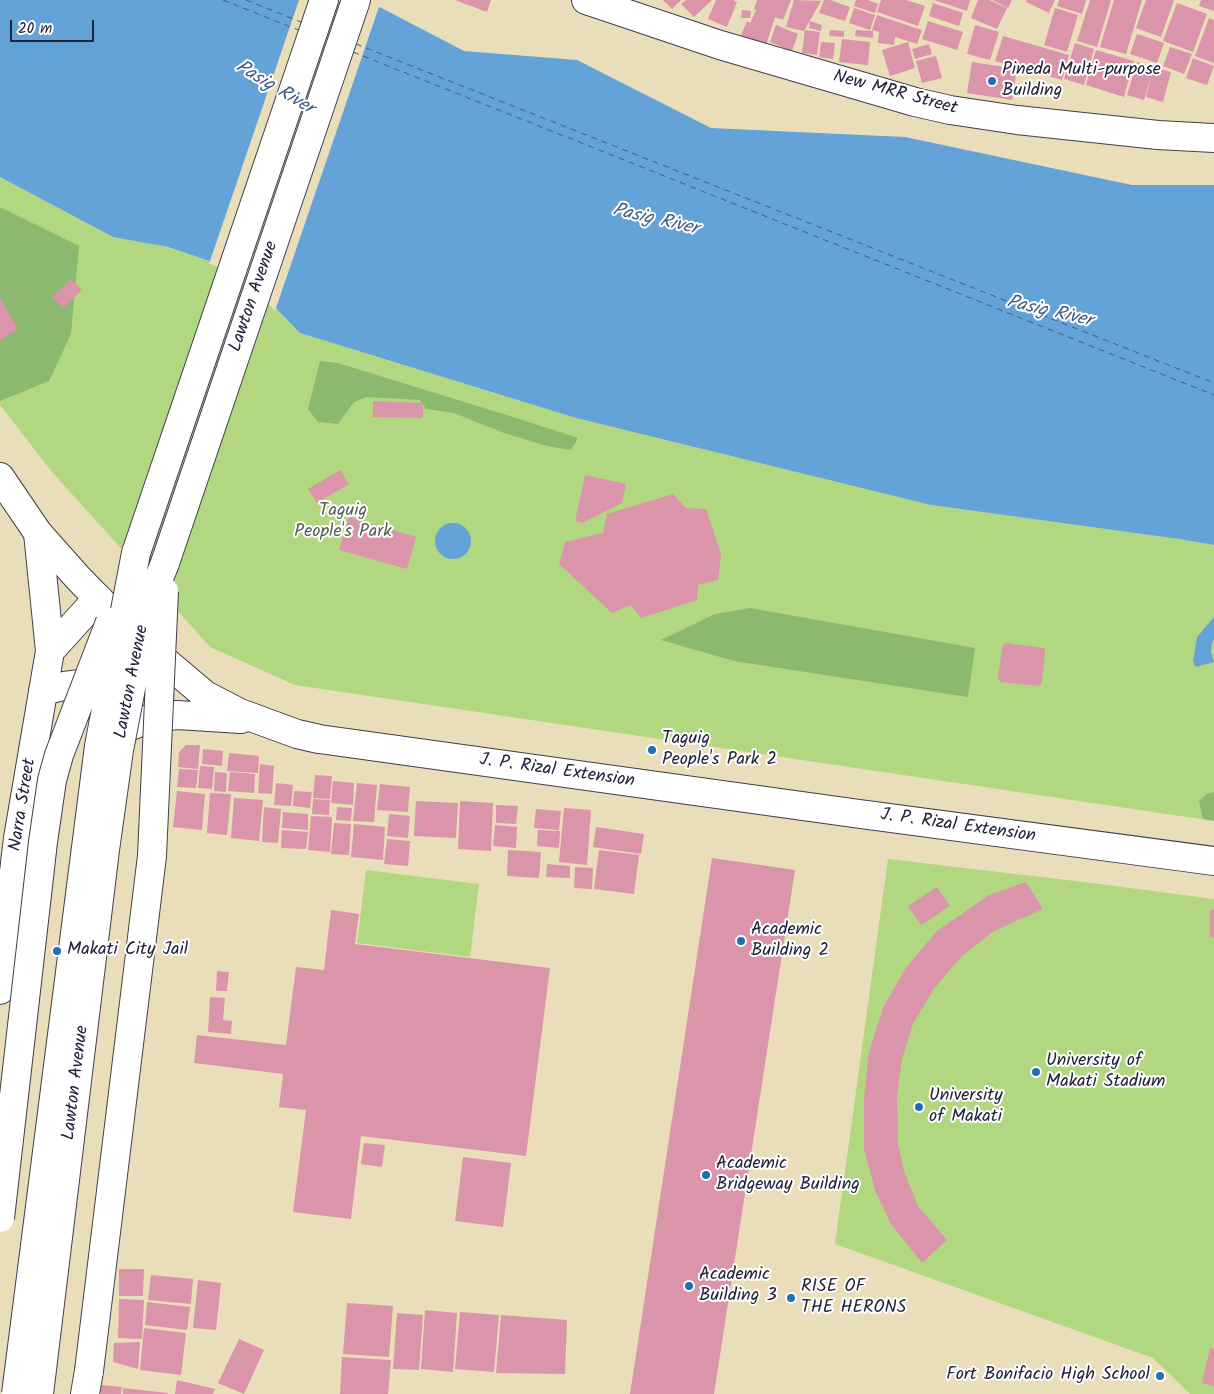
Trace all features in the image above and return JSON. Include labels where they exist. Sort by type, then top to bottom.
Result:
[{"type":"main road","name":"Lawton Avenue","points":[[16,1394],[99,746],[136,553],[324,0]]},
{"type":"main road","name":"Lawton Avenue","points":[[39,1394],[104,860],[119,750],[143,626],[356,0]]},
{"type":"main road","name":"New MRR Street","points":[[586,0],[720,45],[950,110],[1017,120],[1158,135],[1214,138]]},
{"type":"main road","name":"J. P. Rizal Extension","points":[[0,477],[38,533],[78,579],[132,634],[205,695],[257,720],[297,734],[319,739],[860,814],[1214,861]]},
{"type":"main road","name":"Narra Street","points":[[0,990],[9,835],[44,690],[50,651],[38,533]]},
{"type":"main road","points":[[0,1218],[43,842],[52,780],[59,755],[136,553]]},
{"type":"main road","points":[[87,1382],[152,856],[165,563]]},
{"type":"main road","points":[[50,651],[98,598]]},
{"type":"main road","name":"Lawton Avenue","points":[[28,1394],[109,748],[132,634]]},
{"type":"main road","points":[[44,690],[73,684],[89,684],[110,692],[119,700]]},
{"type":"main road","points":[[109,748],[128,727],[151,718],[177,715],[257,720]]},
{"type":"green space","name":"Taguig People's Park","points":[[0,177],[113,237],[168,247],[227,267],[267,299],[300,333],[576,418],[931,505],[1214,545],[1214,821],[295,685],[210,647],[52,472],[0,405]]},
{"type":"green space","points":[[0,207],[79,246],[71,334],[49,381],[0,401]]},
{"type":"green space","points":[[320,361],[338,363],[578,438],[571,450],[547,446],[504,433],[454,413],[426,409],[420,400],[367,397],[354,402],[338,424],[318,422],[308,409]]},
{"type":"green space","points":[[750,608],[975,648],[968,697],[734,661],[661,640],[715,614]]},
{"type":"green space","points":[[1214,792],[1214,821],[1203,819],[1199,801],[1207,794]]},
{"type":"green space","name":"University of Makati Stadium","points":[[888,859],[1214,899],[1214,1394],[1190,1394],[1153,1358],[835,1244]]},
{"type":"green space","points":[[366,870],[479,884],[470,957],[357,943]]},
{"type":"water","name":"Pasig River","points":[[0,0],[366,0],[464,51],[577,60],[711,128],[905,137],[1132,185],[1214,185],[1214,545],[931,505],[576,418],[300,333],[267,299],[227,267],[168,247],[113,237],[0,177]]},
{"type":"water","points":[[453,523],[466,528],[471,541],[466,554],[453,559],[440,554],[435,541],[440,528]]},
{"type":"water","points":[[1214,617],[1214,639],[1211,652],[1214,662],[1196,667],[1193,662],[1197,637]]},
{"type":"pier","points":[[299,0],[371,0],[380,4],[275,311],[266,301],[225,269],[209,264]]},
{"type":"building","points":[[455,0],[491,0],[487,12]]},
{"type":"building","points":[[663,0],[681,0],[672,9]]},
{"type":"building","points":[[686,0],[712,0],[694,17],[681,4]]},
{"type":"building","points":[[716,0],[733,0],[737,2],[727,27],[708,19]]},
{"type":"building","points":[[757,0],[791,0],[783,20],[775,17],[766,45],[741,35],[747,21],[750,23],[756,10],[754,9]]},
{"type":"building","points":[[794,0],[821,1],[804,31],[786,27]]},
{"type":"building","points":[[824,0],[830,0],[850,7],[845,21],[819,13]]},
{"type":"building","points":[[856,0],[868,0],[878,4],[875,13],[854,6]]},
{"type":"building","points":[[881,0],[906,0],[925,6],[918,26],[877,12]]},
{"type":"building","points":[[934,0],[970,0],[967,11]]},
{"type":"building","points":[[978,0],[989,0],[1007,8],[997,29],[971,18]]},
{"type":"building","points":[[992,0],[1012,0],[1008,8]]},
{"type":"building","points":[[1027,0],[1055,0],[1049,13],[1026,2]]},
{"type":"building","points":[[1059,0],[1086,0],[1082,14],[1057,6]]},
{"type":"building","points":[[1090,0],[1111,0],[1097,47],[1077,41]]},
{"type":"building","points":[[1114,0],[1142,0],[1126,54],[1100,47]]},
{"type":"building","points":[[1146,0],[1174,0],[1161,37],[1136,28]]},
{"type":"building","points":[[1201,0],[1214,0],[1214,11],[1199,6]]},
{"type":"building","points":[[933,3],[963,13],[959,26],[929,16]]},
{"type":"building","points":[[1177,3],[1207,14],[1193,52],[1163,41]]},
{"type":"building","points":[[854,8],[875,15],[870,30],[849,23]]},
{"type":"building","points":[[1055,8],[1078,15],[1067,52],[1044,45]]},
{"type":"building","points":[[742,10],[751,11],[750,18],[741,18]]},
{"type":"building","points":[[877,15],[922,30],[917,44],[895,37],[894,45],[878,43],[879,32],[872,30]]},
{"type":"building","points":[[1209,18],[1214,20],[1214,63],[1195,56]]},
{"type":"building","points":[[810,21],[822,25],[821,31],[809,28]]},
{"type":"building","points":[[928,21],[963,32],[957,50],[922,39]]},
{"type":"building","points":[[776,25],[798,34],[792,51],[770,42]]},
{"type":"building","points":[[975,25],[999,32],[990,60],[967,54]]},
{"type":"building","points":[[805,30],[820,32],[817,55],[802,53]]},
{"type":"building","points":[[830,30],[844,31],[844,37],[829,36]]},
{"type":"building","points":[[856,30],[873,31],[873,38],[855,36]]},
{"type":"building","points":[[1137,34],[1164,43],[1157,63],[1130,54]]},
{"type":"building","points":[[1003,36],[1069,55],[1062,80],[995,61]]},
{"type":"building","points":[[842,39],[870,42],[868,65],[839,62]]},
{"type":"building","points":[[821,42],[835,43],[833,59],[819,57]]},
{"type":"building","points":[[908,42],[915,68],[890,76],[882,50]]},
{"type":"building","points":[[1075,43],[1094,49],[1084,85],[1064,79]]},
{"type":"building","points":[[929,44],[932,54],[915,59],[912,49]]},
{"type":"building","points":[[1170,47],[1192,54],[1184,74],[1163,66]]},
{"type":"building","points":[[1096,50],[1134,61],[1124,97],[1086,85]]},
{"type":"building","points":[[936,56],[942,78],[922,83],[916,61]]},
{"type":"building","points":[[1193,58],[1214,66],[1207,85],[1186,78]]},
{"type":"building","name":"Pineda Multi-purpose Building","points":[[972,62],[1017,69],[1012,100],[967,93]]},
{"type":"building","points":[[1137,62],[1171,72],[1163,102],[1146,97],[1151,76],[1144,100],[1127,95]]},
{"type":"building","points":[[71,279],[82,290],[63,308],[52,297]]},
{"type":"building","points":[[0,297],[18,330],[0,340]]},
{"type":"building","points":[[373,401],[423,403],[423,418],[373,417]]},
{"type":"building","points":[[340,470],[349,484],[317,503],[308,489]]},
{"type":"building","points":[[585,475],[626,484],[622,503],[582,523],[575,521]]},
{"type":"building","points":[[673,494],[686,508],[706,509],[721,554],[718,580],[698,585],[697,600],[641,618],[631,605],[612,613],[559,564],[565,542],[603,533],[607,514]]},
{"type":"building","points":[[349,517],[416,537],[407,569],[339,550]]},
{"type":"building","points":[[1005,643],[1044,648],[1042,682],[1039,686],[1000,682],[998,678],[1002,648]]},
{"type":"building","points":[[186,745],[200,745],[198,769],[178,767],[179,752]]},
{"type":"building","points":[[203,749],[223,751],[222,766],[202,764]]},
{"type":"building","points":[[229,753],[259,756],[258,773],[227,771]]},
{"type":"building","points":[[260,764],[274,766],[272,794],[258,793]]},
{"type":"building","points":[[200,766],[214,767],[212,789],[198,788]]},
{"type":"building","points":[[179,769],[198,770],[196,788],[177,787]]},
{"type":"building","points":[[215,772],[227,773],[226,792],[214,791]]},
{"type":"building","points":[[230,772],[255,774],[254,793],[228,791]]},
{"type":"building","points":[[315,775],[332,776],[330,799],[313,798]]},
{"type":"building","points":[[333,781],[354,783],[353,805],[331,803]]},
{"type":"building","points":[[276,783],[293,785],[291,806],[274,805]]},
{"type":"building","points":[[357,783],[377,785],[374,822],[353,821]]},
{"type":"building","points":[[380,784],[410,787],[408,812],[377,810]]},
{"type":"building","points":[[177,791],[205,794],[202,830],[173,827]]},
{"type":"building","points":[[294,791],[312,792],[310,808],[293,806]]},
{"type":"building","points":[[210,793],[231,794],[227,835],[207,833]]},
{"type":"building","points":[[234,798],[263,800],[259,841],[231,838]]},
{"type":"building","points":[[313,799],[330,800],[329,815],[312,814]]},
{"type":"building","points":[[416,801],[458,803],[456,838],[414,836]]},
{"type":"building","points":[[460,801],[493,803],[491,851],[458,849]]},
{"type":"building","points":[[496,805],[518,806],[516,824],[496,823]]},
{"type":"building","points":[[264,807],[281,809],[278,843],[262,842]]},
{"type":"building","points":[[337,807],[352,808],[351,821],[336,820]]},
{"type":"building","points":[[564,808],[591,810],[587,865],[559,862]]},
{"type":"building","points":[[536,809],[561,811],[559,830],[534,828]]},
{"type":"building","points":[[283,812],[308,814],[308,830],[282,828]]},
{"type":"building","points":[[389,814],[410,816],[408,838],[387,836]]},
{"type":"building","points":[[311,816],[332,817],[330,852],[308,850]]},
{"type":"building","points":[[334,823],[351,824],[349,855],[331,854]]},
{"type":"building","points":[[354,824],[385,827],[383,860],[351,857]]},
{"type":"building","points":[[495,825],[517,827],[516,848],[493,846]]},
{"type":"building","points":[[596,827],[644,834],[641,854],[593,847]]},
{"type":"building","points":[[282,830],[308,832],[306,849],[281,848]]},
{"type":"building","points":[[538,830],[560,831],[559,848],[537,846]]},
{"type":"building","points":[[387,839],[410,841],[408,866],[384,864]]},
{"type":"building","points":[[508,850],[541,852],[539,878],[507,876]]},
{"type":"building","points":[[599,850],[639,855],[634,894],[594,889]]},
{"type":"building","points":[[712,858],[795,870],[714,1394],[630,1394]]},
{"type":"building","points":[[547,864],[570,866],[570,878],[546,877]]},
{"type":"building","points":[[575,867],[593,868],[592,889],[574,888]]},
{"type":"building","points":[[1026,882],[1043,909],[994,931],[961,957],[933,990],[913,1024],[902,1059],[897,1096],[898,1144],[905,1174],[918,1206],[947,1240],[922,1263],[891,1224],[875,1190],[864,1149],[864,1098],[869,1052],[883,1008],[905,969],[937,931],[989,895]]},
{"type":"building","points":[[937,887],[950,906],[921,925],[908,906]]},
{"type":"building","points":[[331,910],[359,914],[355,944],[550,968],[526,1156],[361,1136],[351,1219],[293,1212],[306,1110],[279,1107],[283,1074],[194,1063],[197,1035],[286,1045],[296,967],[324,970]]},
{"type":"building","points":[[1210,910],[1214,910],[1214,938],[1210,937]]},
{"type":"building","points":[[217,971],[229,972],[227,991],[216,991]]},
{"type":"building","points":[[210,997],[225,998],[223,1020],[232,1021],[231,1034],[208,1032]]},
{"type":"building","points":[[364,1143],[385,1145],[382,1167],[361,1164]]},
{"type":"building","points":[[463,1157],[511,1163],[503,1227],[455,1221]]},
{"type":"building","points":[[119,1269],[144,1269],[143,1296],[119,1296]]},
{"type":"building","points":[[151,1275],[193,1279],[191,1304],[148,1300]]},
{"type":"building","points":[[198,1280],[221,1283],[216,1330],[193,1328]]},
{"type":"building","points":[[119,1299],[144,1300],[142,1339],[118,1338]]},
{"type":"building","points":[[147,1302],[190,1307],[187,1330],[145,1325]]},
{"type":"building","points":[[347,1303],[393,1306],[389,1357],[343,1354]]},
{"type":"building","points":[[425,1310],[457,1313],[453,1372],[421,1369]]},
{"type":"building","points":[[460,1312],[499,1315],[494,1372],[455,1369]]},
{"type":"building","points":[[397,1313],[423,1315],[419,1370],[393,1369]]},
{"type":"building","points":[[501,1315],[567,1320],[565,1374],[496,1373]]},
{"type":"building","points":[[144,1328],[186,1333],[181,1375],[140,1370]]},
{"type":"building","points":[[239,1339],[264,1350],[244,1394],[218,1383]]},
{"type":"building","points":[[140,1342],[138,1369],[113,1362],[114,1343]]},
{"type":"building","points":[[1210,1348],[1214,1349],[1214,1386],[1202,1383]]},
{"type":"building","points":[[342,1357],[391,1360],[388,1394],[340,1394]]},
{"type":"building","points":[[177,1380],[215,1389],[213,1394],[175,1394]]},
{"type":"building","points":[[101,1385],[122,1387],[121,1394],[101,1394]]},
{"type":"building","points":[[123,1388],[168,1393],[168,1394],[123,1394]]},
{"type":"ferry route","points":[[223,0],[301,31]]},
{"type":"ferry route","points":[[246,0],[301,22]]},
{"type":"ferry route","points":[[356,44],[1214,383]]},
{"type":"ferry route","points":[[353,52],[1214,395]]},
{"type":"place","name":"Pineda Multi-purpose Building","points":[[992,81]]},
{"type":"place","name":"Taguig People's Park 2","points":[[652,750]]},
{"type":"place","name":"Academic Building 2","points":[[741,941]]},
{"type":"place","name":"Makati City Jail","points":[[57,951]]},
{"type":"place","name":"University of Makati Stadium","points":[[1036,1072]]},
{"type":"place","name":"University of Makati","points":[[919,1107]]},
{"type":"place","name":"Academic Bridgeway Building","points":[[706,1175]]},
{"type":"place","name":"Academic Building 3","points":[[689,1286]]},
{"type":"place","name":"RISE OF THE HERONS","points":[[791,1298]]},
{"type":"place","name":"Fort Bonifacio High School","points":[[1160,1376]]}]
